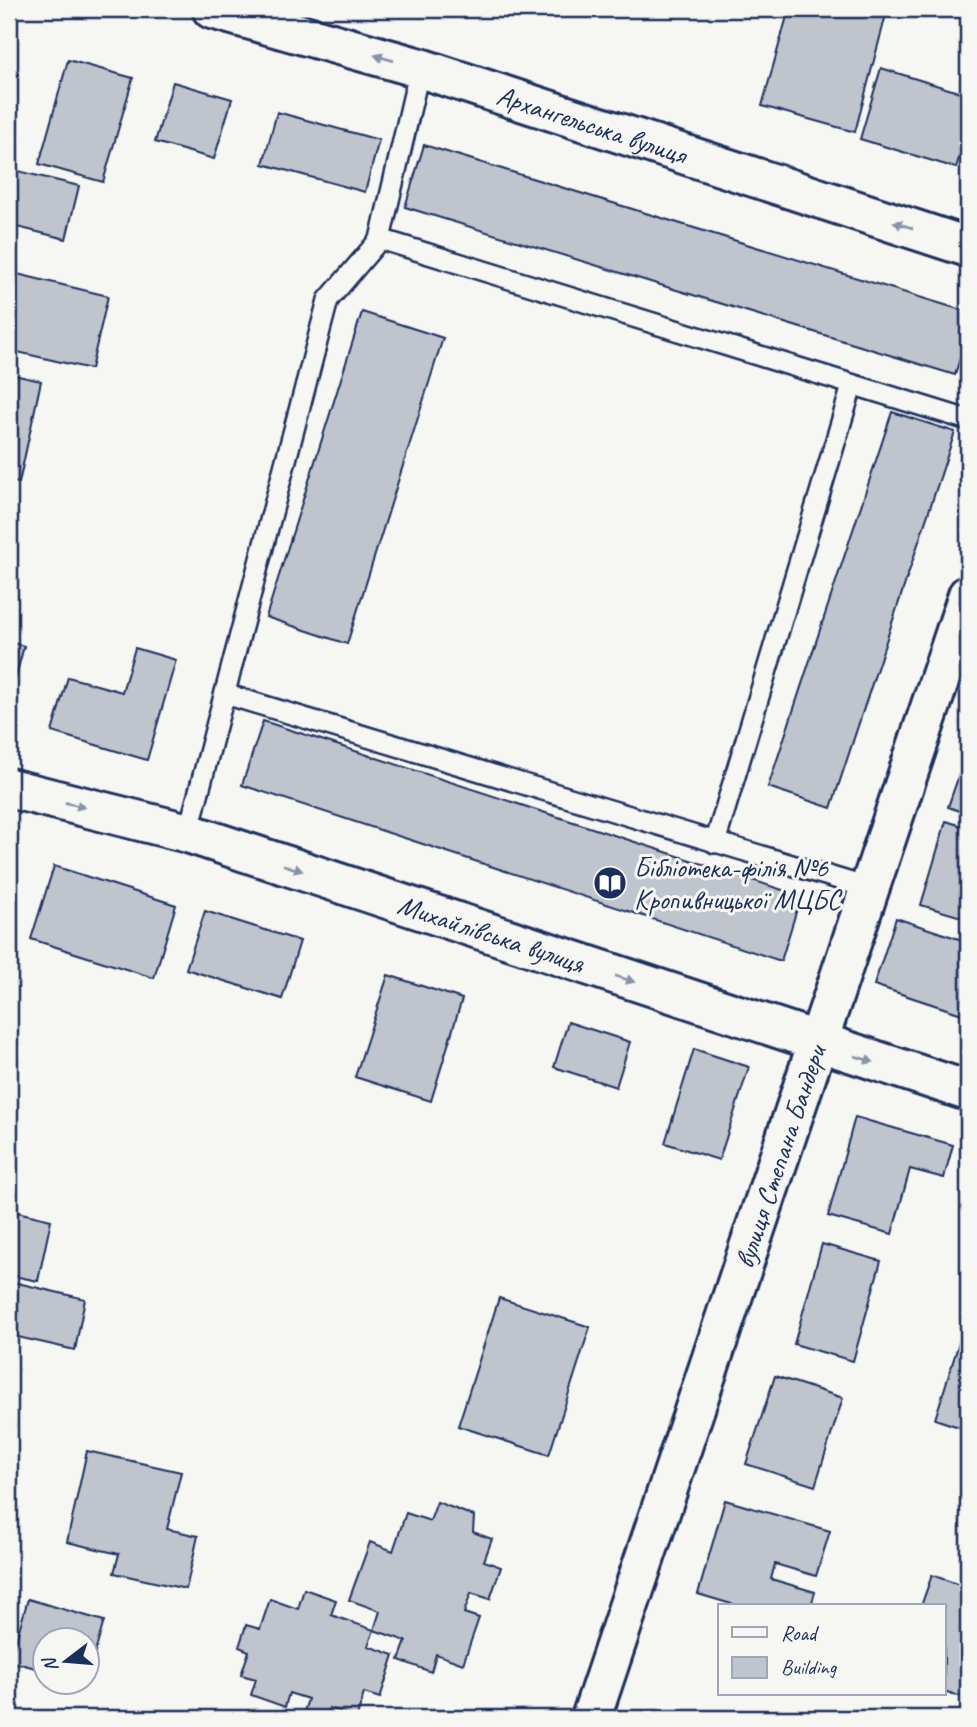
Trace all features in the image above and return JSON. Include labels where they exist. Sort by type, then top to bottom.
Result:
[{"type":"street","name":"Архангельська вулиця","points":[[212,9],[420,68],[968,247]]},
{"type":"street","name":"вулиця Степана Бандери","points":[[591,1718],[968,595]]},
{"type":"street","name":"Михайлівська вулиця","points":[[9,788],[188,833],[819,1044],[968,1091]]},
{"type":"lane","points":[[188,833],[328,300],[380,239],[420,68]]},
{"type":"lane","points":[[380,239],[968,420]]},
{"type":"lane","points":[[715,843],[852,386]]},
{"type":"lane","points":[[225,694],[868,888]]},
{"type":"building","points":[[789,9],[887,11],[855,132],[762,106]]},
{"type":"building","points":[[68,60],[133,78],[103,182],[39,164]]},
{"type":"building","points":[[881,68],[968,95],[968,128],[956,168],[860,139]]},
{"type":"building","points":[[173,82],[232,99],[214,159],[155,142]]},
{"type":"building","points":[[277,112],[379,140],[365,192],[263,164]]},
{"type":"building","points":[[424,145],[968,312],[968,331],[955,375],[405,207]]},
{"type":"building","points":[[10,169],[79,186],[66,239],[9,225]]},
{"type":"building","points":[[9,272],[108,296],[91,369],[9,350]]},
{"type":"building","points":[[362,312],[443,338],[347,644],[266,617]]},
{"type":"building","points":[[9,374],[41,381],[19,483],[9,481]]},
{"type":"building","points":[[892,412],[955,432],[831,808],[768,787]]},
{"type":"building","points":[[9,642],[24,646],[9,703]]},
{"type":"building","points":[[135,648],[176,660],[147,760],[52,732],[68,677],[122,692]]},
{"type":"building","points":[[263,721],[801,896],[781,961],[242,785]]},
{"type":"building","points":[[968,749],[968,814],[948,807]]},
{"type":"building","points":[[946,821],[968,828],[968,919],[921,905]]},
{"type":"building","points":[[54,866],[176,905],[154,978],[31,939]]},
{"type":"building","points":[[205,911],[300,941],[282,999],[186,969]]},
{"type":"building","points":[[896,918],[968,942],[968,1016],[874,985]]},
{"type":"building","points":[[388,975],[462,999],[431,1101],[355,1077]]},
{"type":"building","points":[[568,1022],[630,1042],[616,1087],[554,1067]]},
{"type":"building","points":[[694,1049],[749,1067],[719,1160],[665,1143]]},
{"type":"building","points":[[855,1117],[953,1145],[944,1178],[910,1169],[892,1234],[828,1216]]},
{"type":"building","points":[[9,1210],[51,1220],[38,1281],[9,1275]]},
{"type":"building","points":[[822,1244],[881,1261],[853,1361],[794,1344]]},
{"type":"building","points":[[9,1281],[85,1299],[75,1350],[9,1335]]},
{"type":"building","points":[[499,1298],[590,1327],[549,1455],[458,1426]]},
{"type":"building","points":[[961,1336],[968,1338],[968,1430],[935,1419]]},
{"type":"building","points":[[775,1376],[843,1398],[815,1486],[746,1464]]},
{"type":"building","points":[[87,1451],[181,1472],[167,1529],[198,1536],[186,1589],[114,1573],[119,1554],[67,1542]]},
{"type":"building","points":[[725,1500],[830,1531],[816,1576],[775,1564],[771,1579],[815,1592],[812,1604],[731,1604],[698,1594]]},
{"type":"building","points":[[437,1502],[474,1516],[473,1532],[492,1539],[484,1561],[501,1567],[490,1599],[471,1593],[464,1613],[479,1618],[463,1664],[436,1654],[431,1672],[399,1660],[406,1641],[374,1630],[380,1611],[349,1600],[370,1542],[393,1551],[406,1513],[430,1521]]},
{"type":"building","points":[[932,1575],[968,1588],[968,1699],[946,1692],[946,1604],[922,1604]]},
{"type":"building","points":[[304,1589],[336,1600],[331,1615],[374,1630],[368,1646],[394,1655],[380,1698],[364,1693],[357,1717],[329,1708],[326,1718],[303,1715],[308,1699],[289,1693],[285,1707],[251,1695],[256,1679],[241,1675],[249,1651],[239,1647],[246,1625],[260,1629],[270,1599],[298,1609]]},
{"type":"building","points":[[28,1599],[104,1621],[102,1628],[32,1626],[32,1667],[10,1661]]},
{"type":"place","name":"Бібліотека-філія №6 Кропивницької МЦБС","points":[[610,883]]}]
